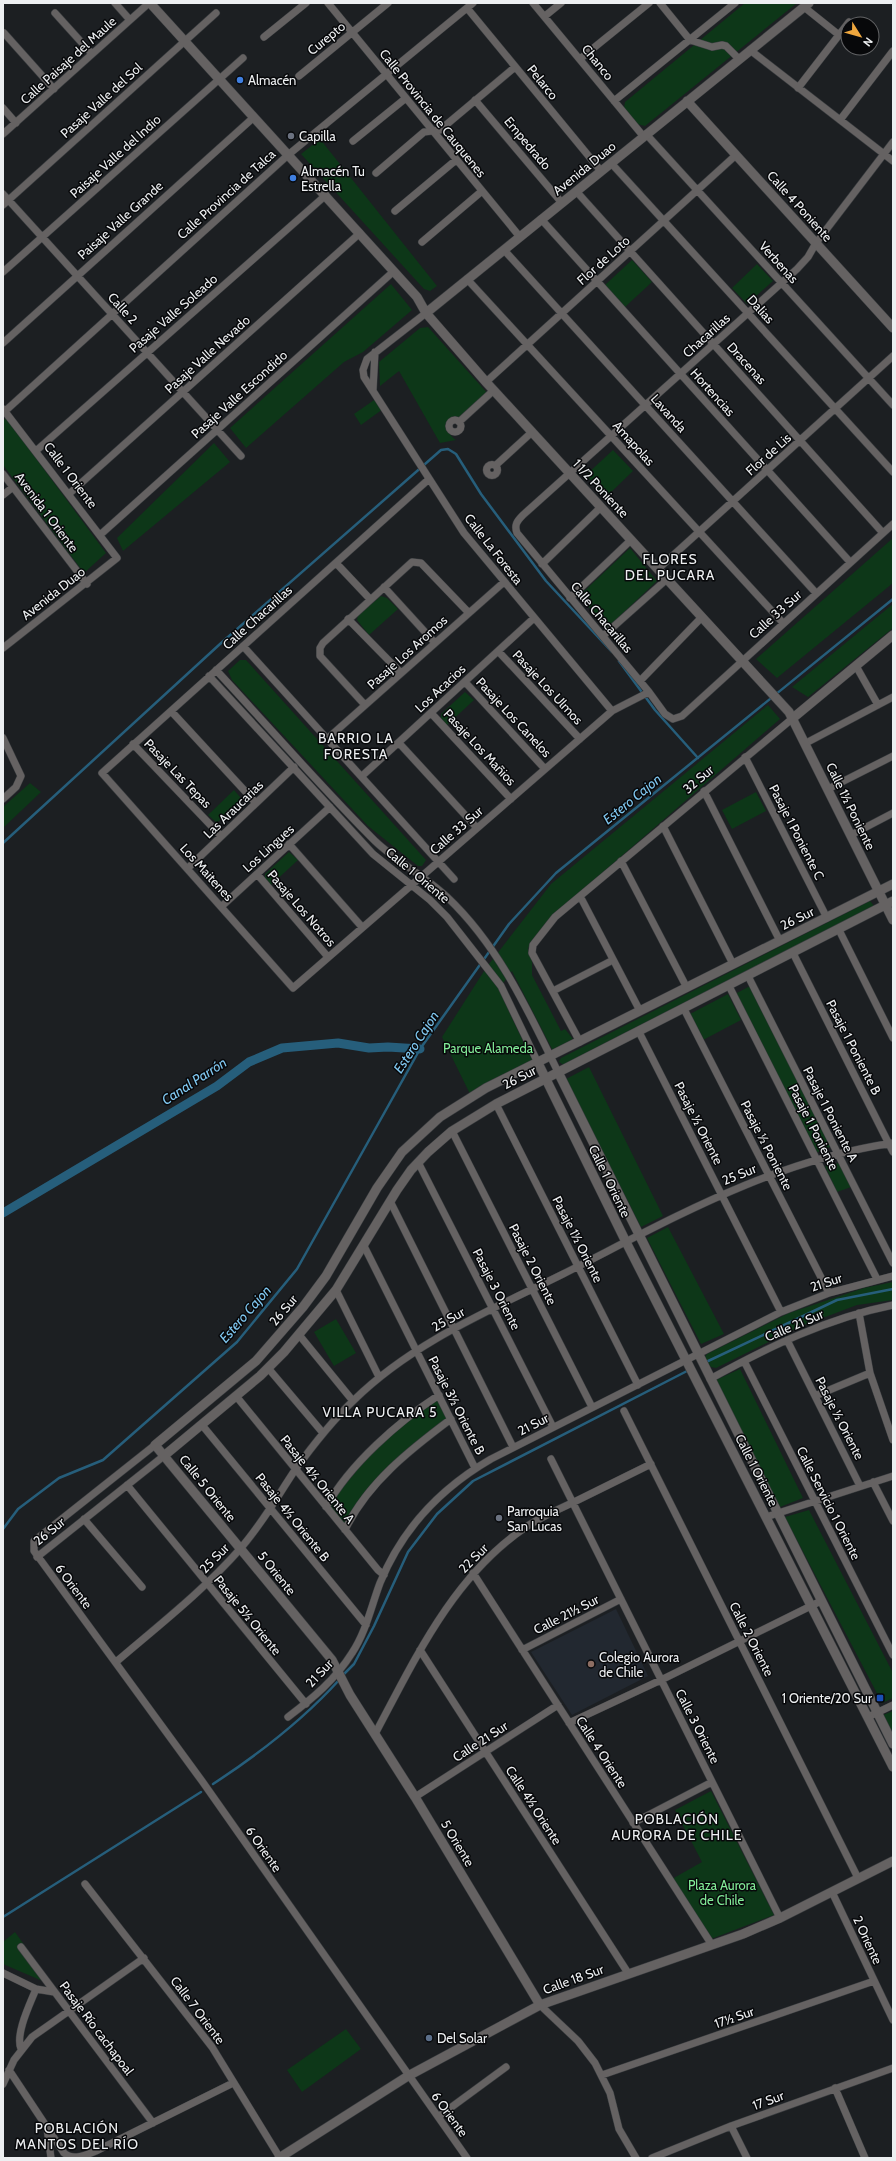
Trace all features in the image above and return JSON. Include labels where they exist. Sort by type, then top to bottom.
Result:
[{"type":"street","points":[[115,3],[130,20]]},
{"type":"street","name":"Calle Paisaje del Maule","points":[[3,134],[150,3]]},
{"type":"street","name":"1 1/2 Poniente","points":[[150,3],[394,271],[417,298],[426,312],[486,382],[784,706]]},
{"type":"street","points":[[264,37],[306,3]]},
{"type":"street","name":"Calle Provincia de Cauquenes","points":[[328,3],[520,237]]},
{"type":"street","name":"Curepto","points":[[299,76],[388,3]]},
{"type":"street","name":"Chanco","points":[[533,3],[614,102],[645,135]]},
{"type":"street","points":[[545,16],[561,3]]},
{"type":"street","points":[[580,59],[650,3]]},
{"type":"street","points":[[660,3],[690,40],[712,47],[722,45],[726,46],[739,59]]},
{"type":"street","points":[[614,102],[735,3]]},
{"type":"street","name":"Pelarco","points":[[470,5],[515,67],[601,171]]},
{"type":"street","name":"Calle Provincia de Talca","points":[[4,411],[288,155],[470,5]]},
{"type":"street","points":[[798,88],[839,35],[806,5]]},
{"type":"street","name":"Avenida Duao","points":[[375,352],[504,250],[806,5]]},
{"type":"street","points":[[55,13],[92,54]]},
{"type":"street","name":"Pasaje Valle del Sol","points":[[6,203],[216,13]]},
{"type":"street","points":[[4,34],[54,89]]},
{"type":"street","points":[[750,50],[893,161]]},
{"type":"street","points":[[840,120],[893,51]]},
{"type":"street","name":"Paisaje Valle del Indio","points":[[3,272],[243,58]]},
{"type":"street","points":[[376,173],[424,132],[440,130],[515,67]]},
{"type":"street","points":[[353,141],[406,98]]},
{"type":"street","name":"Empedrado","points":[[475,100],[562,202]]},
{"type":"street","name":"Calle 4 Poniente","points":[[687,101],[893,328]]},
{"type":"street","points":[[3,108],[16,122]]},
{"type":"street","name":"Paisaje Valle Grande","points":[[3,343],[254,117]]},
{"type":"street","name":"Verbenas","points":[[645,135],[893,405]]},
{"type":"street","name":"Chacarillas","points":[[515,528],[518,520],[523,515],[782,283],[808,257],[816,243],[893,142]]},
{"type":"street","name":"Flor de Loto","points":[[486,382],[736,155]]},
{"type":"street","points":[[395,211],[456,160]]},
{"type":"street","name":"Dalias","points":[[611,163],[893,472]]},
{"type":"street","points":[[422,242],[482,191]]},
{"type":"street","name":"Dracenas","points":[[576,191],[883,533]]},
{"type":"street","name":"Calle 2","points":[[3,194],[6,203],[42,238],[241,456]]},
{"type":"street","name":"Pasaje Valle Soleado","points":[[37,450],[326,195]]},
{"type":"street","name":"Hortencias","points":[[541,219],[850,562]]},
{"type":"street","name":"Pasaje Valle Nevado","points":[[70,493],[360,234]]},
{"type":"street","name":"Lavanda","points":[[504,250],[816,593]]},
{"type":"street","name":"Pasaje Valle Escondido","points":[[100,535],[394,271]]},
{"type":"street","name":"Amapolas","points":[[467,279],[783,623]]},
{"type":"street","points":[[373,391],[375,352]]},
{"type":"street","name":"Calle La Foresta","points":[[375,352],[367,359],[363,370],[364,377],[464,533],[612,711]]},
{"type":"street","name":"Flor de Lis","points":[[658,569],[893,356]]},
{"type":"street","points":[[459,422],[494,390]]},
{"type":"street","name":"Calle 1 Oriente","points":[[4,411],[37,450],[117,558]]},
{"type":"street","points":[[496,466],[532,432]]},
{"type":"street","name":"Avenida 1 Oriente","points":[[3,474],[87,584]]},
{"type":"street","name":"Calle Chacarillas","points":[[102,773],[336,563],[427,476]]},
{"type":"street","points":[[3,495],[13,487]]},
{"type":"street","points":[[542,564],[602,507]]},
{"type":"street","name":"Calle 33 Sur","points":[[674,719],[682,716],[893,524]]},
{"type":"street","name":"Calle Chacarillas","points":[[515,528],[517,533],[649,692],[665,714],[674,719]]},
{"type":"street","points":[[570,598],[631,540]]},
{"type":"street","name":"Avenida Duao","points":[[3,648],[87,584],[117,558]]},
{"type":"street","points":[[365,705],[323,660],[319,652],[323,643],[348,619],[412,562],[419,562],[469,612]]},
{"type":"street","points":[[336,563],[370,600]]},
{"type":"street","points":[[603,636],[667,578]]},
{"type":"street","name":"Pasaje Los Aromos","points":[[327,739],[504,582]]},
{"type":"street","points":[[384,587],[435,643]]},
{"type":"street","points":[[640,681],[702,617]]},
{"type":"street","name":"Los Acacios","points":[[362,776],[534,618]]},
{"type":"street","points":[[348,619],[401,673]]},
{"type":"street","name":"32 Sur","points":[[553,992],[532,954],[533,945],[549,924],[704,791],[893,635]]},
{"type":"street","name":"Calle 1 Oriente","points":[[243,646],[454,879]]},
{"type":"street","name":"Pasaje Los Ulmos","points":[[498,651],[580,739]]},
{"type":"street","points":[[856,666],[878,705]]},
{"type":"street","name":"Calle 1 Oriente","points":[[216,670],[377,842],[448,898],[481,936],[501,963],[514,984],[893,1744]]},
{"type":"street","name":"Calle 1 Oriente","points":[[209,676],[373,854],[430,900],[447,917],[472,948],[503,991],[626,1242],[893,1767]]},
{"type":"street","name":"Pasaje Los Canelos","points":[[465,682],[545,769]]},
{"type":"street","name":"Calle 33 Sur","points":[[293,988],[612,711],[649,692]]},
{"type":"street","points":[[806,743],[893,697]]},
{"type":"street","name":"Calle 1½ Poniente","points":[[784,706],[793,718],[806,743],[879,891],[889,903],[893,920]]},
{"type":"street","points":[[171,710],[256,803]]},
{"type":"street","name":"Pasaje Los Mañios","points":[[431,713],[511,799]]},
{"type":"street","points":[[3,738],[22,776],[16,787],[3,799]]},
{"type":"street","points":[[399,743],[477,828]]},
{"type":"street","name":"Pasaje Las Tepas","points":[[133,744],[221,836]]},
{"type":"street","points":[[828,789],[893,756]]},
{"type":"street","name":"Pasaje 1 Poniente C","points":[[745,757],[827,918]]},
{"type":"street","name":"Las Araucarias","points":[[188,868],[294,768]]},
{"type":"street","name":"Los Maitenes","points":[[102,773],[222,906],[293,988]]},
{"type":"street","points":[[704,791],[780,941]]},
{"type":"street","name":"Los Lingues","points":[[222,906],[330,807]]},
{"type":"street","points":[[851,835],[893,813]]},
{"type":"street","points":[[663,826],[733,964]]},
{"type":"street","points":[[289,844],[362,927]]},
{"type":"street","points":[[621,861],[687,988]]},
{"type":"street","name":"Pasaje Los Notros","points":[[257,874],[328,957]]},
{"type":"street","name":"26 Sur","points":[[889,903],[839,930],[496,1104],[452,1130],[418,1162],[390,1201],[336,1290],[300,1336],[268,1368],[202,1425],[37,1557],[32,1546],[34,1541],[256,1361],[303,1307],[326,1276],[377,1188],[410,1144],[446,1113],[486,1088],[893,884]]},
{"type":"street","points":[[580,896],[640,1012]]},
{"type":"street","points":[[839,930],[893,1038]]},
{"type":"street","name":"Pasaje 1 Poniente B","points":[[794,953],[891,1143],[893,1152]]},
{"type":"street","points":[[580,1042],[553,992],[613,960]]},
{"type":"street","name":"Pasaje 1 Poniente A","points":[[748,976],[893,1263]]},
{"type":"street","name":"Pasaje 1 Poniente","points":[[729,986],[876,1279]]},
{"type":"street","name":"Pasaje ½ Poniente","points":[[684,1009],[829,1293]]},
{"type":"street","name":"Pasaje ½ Oriente","points":[[639,1032],[781,1312]]},
{"type":"street","name":"Pasaje 1½ Oriente","points":[[496,1104],[638,1385]]},
{"type":"street","name":"Pasaje 2 Oriente","points":[[452,1130],[592,1407]]},
{"type":"street","name":"25 Sur","points":[[116,1662],[207,1583],[241,1548],[271,1509],[296,1470],[323,1433],[353,1401],[379,1377],[416,1350],[454,1328],[721,1194],[768,1174],[817,1159],[838,1153],[891,1143]]},
{"type":"street","name":"Pasaje 3 Oriente","points":[[418,1162],[553,1427]]},
{"type":"street","points":[[390,1201],[513,1447]]},
{"type":"street","name":"Pasaje 3½ Oriente B","points":[[364,1246],[476,1468]]},
{"type":"street","name":"21 Sur","points":[[288,1718],[340,1676],[366,1625],[384,1575],[402,1542],[420,1516],[446,1490],[476,1468],[513,1447],[592,1407],[638,1385],[701,1360],[781,1312],[829,1293],[876,1279],[893,1276]]},
{"type":"street","points":[[336,1290],[379,1377]]},
{"type":"street","name":"Calle 21 Sur","points":[[710,1379],[787,1340],[818,1327],[859,1313],[893,1305]]},
{"type":"street","points":[[859,1313],[870,1373],[893,1440]]},
{"type":"street","points":[[300,1336],[353,1401]]},
{"type":"street","name":"Pasaje ½ Oriente","points":[[787,1340],[860,1486]]},
{"type":"street","name":"Calle Servicio 1 Oriente","points":[[744,1361],[893,1655]]},
{"type":"street","points":[[268,1368],[323,1433]]},
{"type":"street","points":[[815,1396],[870,1373]]},
{"type":"street","points":[[326,1507],[354,1469],[389,1432],[411,1413],[439,1395]]},
{"type":"street","name":"Pasaje 4½ Oriente A","points":[[236,1396],[345,1530],[384,1575]]},
{"type":"street","name":"Calle 2 Oriente","points":[[624,1411],[858,1878]]},
{"type":"street","points":[[345,1530],[358,1508],[388,1471],[413,1448],[452,1419]]},
{"type":"street","name":"Pasaje 4½ Oriente B","points":[[202,1425],[366,1625]]},
{"type":"street","name":"Calle 5 Oriente","points":[[155,1444],[241,1548]]},
{"type":"street","name":"Calle 3 Oriente","points":[[551,1459],[780,1918]]},
{"type":"street","name":"22 Sur","points":[[375,1734],[420,1650],[451,1601],[473,1573],[521,1530],[535,1521],[651,1464]]},
{"type":"street","points":[[766,1516],[893,1476]]},
{"type":"street","points":[[873,1482],[893,1521]]},
{"type":"street","name":"Pasaje 5½ Oriente","points":[[127,1485],[306,1704]]},
{"type":"street","points":[[84,1519],[142,1587]]},
{"type":"street","name":"5 Oriente","points":[[241,1548],[328,1655],[540,2005],[578,2041],[602,2075],[610,2093],[619,2129],[636,2158]]},
{"type":"street","name":"6 Oriente","points":[[37,1557],[116,1662],[202,1782],[467,2158]]},
{"type":"street","name":"Calle 4 Oriente","points":[[473,1573],[712,1945]]},
{"type":"street","name":"Calle 21½ Sur","points":[[522,1650],[621,1599]]},
{"type":"street","points":[[569,1723],[661,1680],[821,1601]]},
{"type":"street","name":"Calle 4½ Oriente","points":[[420,1650],[628,1973]]},
{"type":"street","name":"Calle 21 Sur","points":[[415,1797],[558,1705]]},
{"type":"street","points":[[868,1718],[893,1705]]},
{"type":"street","points":[[633,1823],[712,1782]]},
{"type":"street","name":"Calle 18 Sur","points":[[280,2158],[408,2076],[540,2005],[628,1973],[712,1945],[780,1918],[893,1861]]},
{"type":"street","name":"Calle 7 Oriente","points":[[85,1884],[212,2047],[280,2158]]},
{"type":"street","name":"2 Oriente","points":[[832,1892],[893,2020]]},
{"type":"street","name":"Pasaje Río cachapoal","points":[[21,1948],[153,2123]]},
{"type":"street","points":[[3,2084],[21,2049],[32,2037],[70,2012],[144,1958]]},
{"type":"street","points":[[3,1973],[36,1989],[54,1992]]},
{"type":"street","name":"17½ Sur","points":[[602,2075],[874,1981]]},
{"type":"street","points":[[21,2049],[19,2043],[20,2035],[36,1989]]},
{"type":"street","points":[[438,2117],[506,2067]]},
{"type":"street","name":"17 Sur","points":[[652,2158],[731,2126],[893,2068]]},
{"type":"street","points":[[9,2070],[64,2153],[68,2156],[76,2157],[96,2151],[233,2083]]},
{"type":"street","points":[[835,2088],[865,2158]]},
{"type":"street","points":[[47,2126],[51,2158]]},
{"type":"street","points":[[731,2126],[747,2158]]},
{"type":"shaded area","name":"Colegio Aurora de Chile","points":[[616,1609],[648,1676],[572,1715],[531,1652]]},
{"type":"green space","points":[[745,3],[797,3],[645,126],[637,124],[624,108],[625,102]]},
{"type":"green space","points":[[320,139],[437,286],[430,291],[424,289],[301,154]]},
{"type":"green space","points":[[632,260],[652,282],[625,307],[605,285]]},
{"type":"green space","points":[[757,264],[773,281],[747,304],[732,288]]},
{"type":"green space","points":[[391,284],[412,310],[363,352],[344,362],[246,448],[230,428]]},
{"type":"green space","points":[[428,327],[489,395],[459,420],[454,420],[449,425],[448,430],[456,440],[440,443],[399,371],[380,386],[379,362],[420,328]]},
{"type":"green space","points":[[377,398],[383,409],[361,425],[354,414]]},
{"type":"green space","points":[[6,418],[106,553],[84,573],[3,465],[3,421]]},
{"type":"green space","points":[[214,443],[230,462],[123,551],[117,538]]},
{"type":"green space","points":[[613,450],[633,471],[606,497],[586,475]]},
{"type":"green space","points":[[893,538],[893,583],[777,678],[756,659]]},
{"type":"green space","points":[[630,548],[657,581],[607,628],[579,596]]},
{"type":"green space","points":[[381,596],[387,598],[398,609],[369,635],[357,620],[358,615]]},
{"type":"green space","points":[[893,604],[893,628],[808,697],[792,687]]},
{"type":"green space","points":[[240,660],[246,660],[426,860],[422,866],[418,866],[368,826],[232,680],[228,671]]},
{"type":"green space","points":[[465,692],[474,700],[447,725],[441,718],[441,714]]},
{"type":"green space","name":"Parque Alameda","points":[[768,705],[780,719],[550,918],[528,948],[532,962],[532,975],[561,1031],[565,1029],[573,1039],[553,1051],[512,971],[501,986],[510,1014],[535,1066],[472,1098],[442,1037],[486,968],[551,884]]},
{"type":"green space","points":[[30,783],[41,792],[3,828],[3,807]]},
{"type":"green space","points":[[234,790],[240,797],[240,800],[217,823],[208,815]]},
{"type":"green space","points":[[756,792],[766,811],[732,829],[722,810]]},
{"type":"green space","points":[[289,852],[298,860],[271,885],[265,878],[265,874]]},
{"type":"green space","points":[[870,901],[874,906],[564,1065],[559,1062],[561,1058]]},
{"type":"green space","points":[[750,986],[832,1146],[816,1153],[735,994]]},
{"type":"green space","points":[[728,994],[741,1020],[703,1040],[690,1014]]},
{"type":"green space","points":[[589,1067],[663,1216],[641,1227],[566,1079]]},
{"type":"green space","points":[[839,1163],[851,1187],[837,1192],[825,1166]]},
{"type":"green space","points":[[668,1227],[724,1334],[701,1344],[647,1238]]},
{"type":"green space","points":[[893,1282],[893,1300],[857,1305],[799,1327],[716,1368],[711,1367],[704,1358],[707,1354],[789,1313],[864,1288]]},
{"type":"green space","points":[[336,1319],[356,1353],[334,1366],[314,1332]]},
{"type":"green space","points":[[740,1369],[803,1498],[780,1507],[716,1380]]},
{"type":"green space","points":[[439,1395],[451,1419],[383,1476],[345,1530],[326,1507],[389,1432]]},
{"type":"green space","points":[[809,1510],[893,1673],[893,1698],[882,1703],[785,1517]]},
{"type":"green space","points":[[893,1711],[893,1733],[883,1715]]},
{"type":"green space","name":"Plaza Aurora de Chile","points":[[711,1791],[774,1915],[711,1939],[672,1879],[702,1862],[675,1810]]},
{"type":"green space","points":[[15,1932],[54,1986],[3,1964],[3,1942]]},
{"type":"green space","points":[[346,2029],[361,2049],[302,2092],[287,2070]]},
{"type":"waterway","points":[[3,843],[220,644],[441,450],[448,449],[456,454],[481,494],[546,581],[612,652]]},
{"type":"waterway","name":"Estero Cajon","points":[[3,1529],[18,1509],[59,1478],[103,1460],[237,1342],[297,1269],[420,1049],[509,924],[556,873],[893,599]]},
{"type":"waterway","points":[[619,661],[655,710],[698,758]]},
{"type":"waterway","name":"Canal Parrón","points":[[3,1213],[217,1086],[249,1062],[282,1048],[338,1043],[369,1048],[388,1047],[420,1049]]},
{"type":"waterway","points":[[706,1362],[837,1300],[893,1289]]},
{"type":"waterway","points":[[343,1675],[354,1664],[374,1626],[408,1552],[437,1514],[473,1481],[689,1370]]},
{"type":"waterway","points":[[213,1784],[280,1736],[326,1694],[340,1679]]},
{"type":"waterway","points":[[3,1917],[201,1792]]},
{"type":"place","name":"Almacén","points":[[240,80]]},
{"type":"place","name":"Capilla","points":[[291,136]]},
{"type":"place","name":"Almacén Tu Estrella","points":[[293,178]]},
{"type":"place","name":"Parroquia San Lucas","points":[[499,1518]]},
{"type":"place","name":"Colegio Aurora de Chile","points":[[591,1664]]},
{"type":"place","name":"1 Oriente/20 Sur","points":[[880,1698]]},
{"type":"place","name":"Del Solar","points":[[429,2038]]},
{"type":"district","name":"FLORES DEL PUCARA","points":[[670,568]]},
{"type":"district","name":"BARRIO LA FORESTA","points":[[356,746]]},
{"type":"district","name":"VILLA PUCARA 5","points":[[380,1412]]},
{"type":"district","name":"POBLACIÓN AURORA DE CHILE","points":[[677,1828]]},
{"type":"district","name":"POBLACIÓN MANTOS DEL RÍO","points":[[77,2136]]}]
